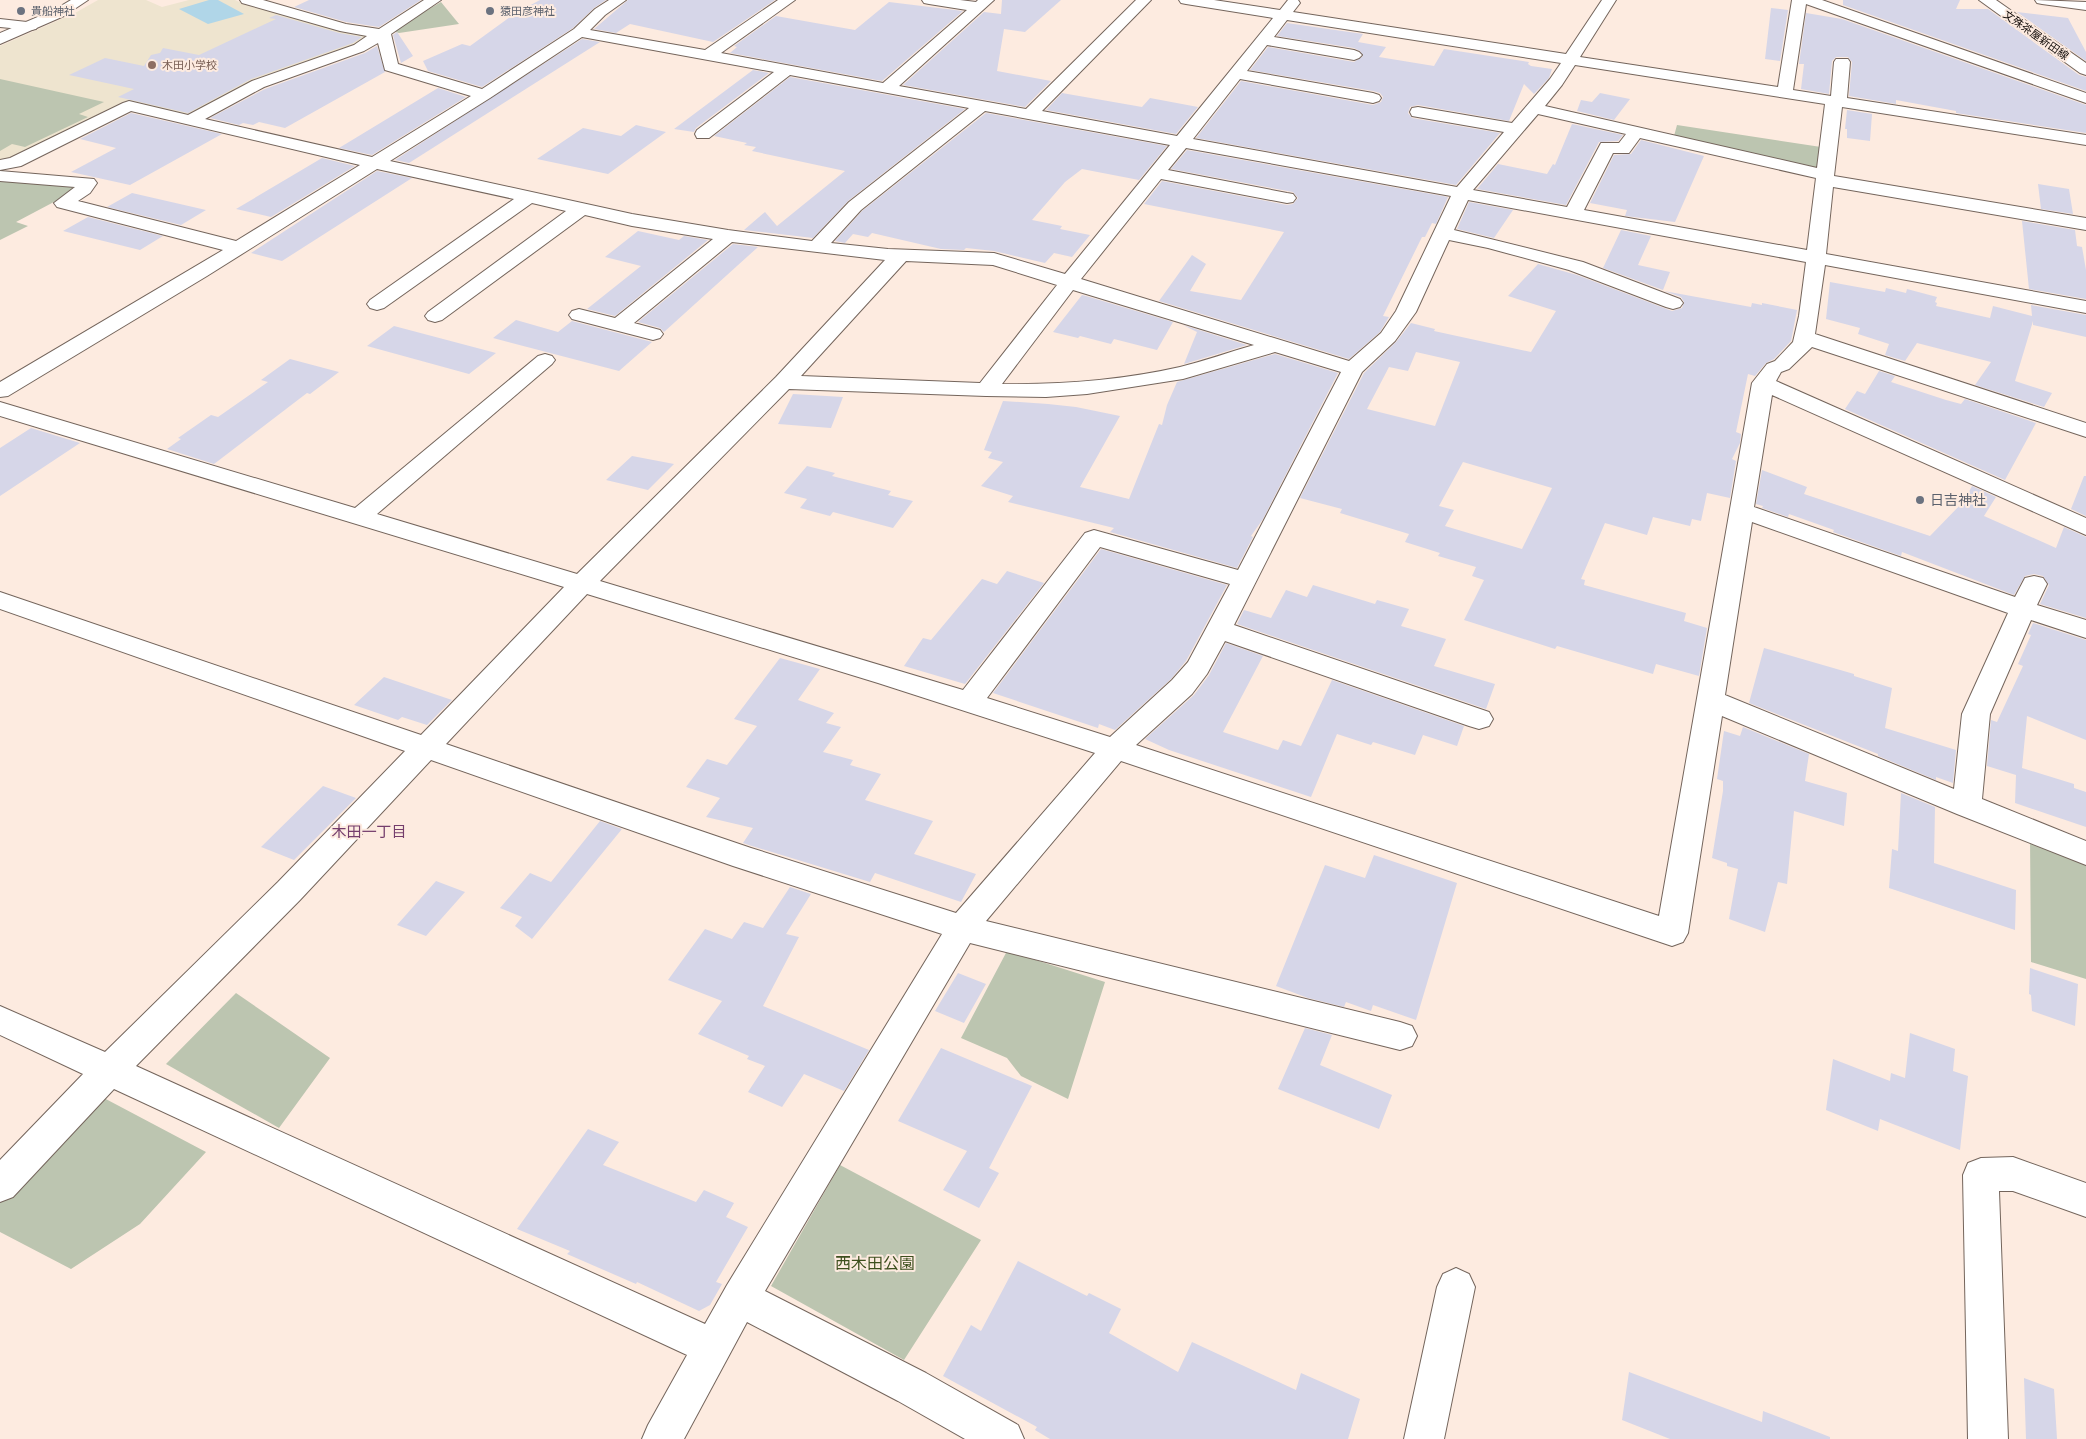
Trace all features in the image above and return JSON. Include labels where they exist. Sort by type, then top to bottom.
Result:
[{"type":"street","points":[[0,39],[31,26],[82,0]]},
{"type":"street","points":[[247,0],[345,28],[383,34]]},
{"type":"street","points":[[190,120],[258,84],[359,48],[434,0]]},
{"type":"street","points":[[0,391],[239,248],[484,95],[579,32],[600,12],[619,0]]},
{"type":"street","points":[[708,55],[788,0]]},
{"type":"street","points":[[929,0],[983,4]]},
{"type":"street","points":[[1030,114],[1144,0]]},
{"type":"street","points":[[1186,0],[2086,140]]},
{"type":"street","points":[[986,390],[1069,282],[1296,0]]},
{"type":"street","points":[[662,1439],[740,1298],[962,928],[1115,749],[1182,687],[1198,667],[1245,580],[1353,369],[1388,337],[1406,312],[1462,192],[1556,82],[1608,0]]},
{"type":"street","points":[[1785,92],[1799,0]]},
{"type":"street","points":[[1808,0],[2086,98]]},
{"type":"street","name":"文殊茶屋新田線","points":[[1986,0],[2086,70]]},
{"type":"street","points":[[2042,0],[2086,6]]},
{"type":"street","points":[[888,87],[983,4]]},
{"type":"street","points":[[0,23],[31,26]]},
{"type":"street","points":[[579,32],[2086,307]]},
{"type":"street","points":[[383,34],[391,67],[484,95]]},
{"type":"street","points":[[1264,40],[1354,55]]},
{"type":"street","points":[[0,409],[969,702],[1672,933],[1763,383],[1774,368],[1782,365],[1803,344],[1809,316],[1825,177],[1842,62]]},
{"type":"street","points":[[703,134],[788,69]]},
{"type":"street","points":[[1237,74],[1373,98]]},
{"type":"street","points":[[817,247],[855,206],[982,105]]},
{"type":"street","points":[[0,165],[15,162],[129,106],[632,220],[728,236],[817,247],[901,255],[994,259],[1272,346],[1353,369]]},
{"type":"street","points":[[1534,108],[1825,177],[2086,224]]},
{"type":"street","points":[[1418,112],[1515,128]]},
{"type":"street","points":[[1573,213],[1607,147],[1623,150],[1636,132]]},
{"type":"street","points":[[1158,173],[1287,198]]},
{"type":"street","points":[[0,176],[88,183],[84,189],[63,203],[239,248]]},
{"type":"street","points":[[377,304],[529,197]]},
{"type":"street","points":[[435,316],[581,209]]},
{"type":"street","points":[[1442,233],[1490,243],[1576,266],[1673,303]]},
{"type":"street","points":[[619,325],[728,236]]},
{"type":"street","points":[[0,1185],[110,1070],[289,891],[582,584],[784,382],[901,255]]},
{"type":"street","points":[[579,315],[653,334]]},
{"type":"street","points":[[1803,337],[2086,430]]},
{"type":"street","points":[[784,382],[986,390],[1046,391],[1087,388],[1183,373],[1272,346]]},
{"type":"street","points":[[358,518],[545,360]]},
{"type":"street","points":[[1763,383],[2086,527]]},
{"type":"street","points":[[1743,511],[2023,610],[2086,629]]},
{"type":"street","points":[[969,702],[1094,538],[1245,580]]},
{"type":"street","points":[[1967,806],[1976,714],[2034,584]]},
{"type":"street","points":[[0,600],[424,749],[744,858],[962,928],[1400,1036]]},
{"type":"street","points":[[1219,629],[1479,719]]},
{"type":"street","points":[[1711,700],[2086,853]]},
{"type":"street","points":[[0,1020],[714,1348]]},
{"type":"street","points":[[1988,1439],[1981,1175],[2013,1174],[2086,1200]]},
{"type":"street","points":[[1424,1439],[1456,1287]]},
{"type":"street","points":[[740,1298],[912,1388],[1004,1439]]},
{"type":"shaded area","name":"木田小学校","points":[[98,0],[146,0],[162,7],[189,0],[235,0],[246,5],[344,31],[372,35],[352,48],[194,113],[184,114],[129,101],[13,159],[0,161],[0,46],[75,13]]},
{"type":"green space","points":[[441,2],[459,24],[399,33],[391,31]]},
{"type":"green space","points":[[0,79],[104,102],[79,114],[88,117],[25,147],[12,144],[0,151]]},
{"type":"green space","points":[[1677,125],[1821,147],[1819,167],[1815,169],[1674,136]]},
{"type":"green space","points":[[0,181],[76,185],[69,194],[16,222],[28,226],[0,240]]},
{"type":"green space","points":[[2030,837],[2086,860],[2086,979],[2031,962]]},
{"type":"green space","points":[[1007,951],[1105,982],[1068,1099],[1021,1076],[1007,1058],[961,1038]]},
{"type":"green space","points":[[236,993],[330,1058],[279,1128],[166,1064]]},
{"type":"green space","points":[[102,1097],[206,1152],[140,1224],[71,1269],[0,1232],[0,1203]]},
{"type":"green space","name":"西木田公園","points":[[840,1165],[981,1240],[904,1360],[771,1286]]},
{"type":"water","points":[[209,0],[218,0],[244,14],[208,24],[179,9]]},
{"type":"building","points":[[309,0],[421,0],[379,27],[346,22],[294,7]]},
{"type":"building","points":[[540,0],[606,0],[594,8],[573,28],[482,87],[428,71],[423,61],[462,44],[470,46],[514,14]]},
{"type":"building","points":[[628,0],[775,0],[713,42],[630,24],[616,33],[594,29]]},
{"type":"building","points":[[1002,0],[1061,0],[1025,32],[1004,29],[997,71],[1051,81],[1025,107],[903,85],[984,12],[1001,14]]},
{"type":"building","points":[[1843,0],[1960,0],[1956,9],[1988,9],[2079,75],[2086,77],[2086,91],[1843,5]]},
{"type":"building","points":[[889,2],[963,11],[882,81],[730,53],[737,47],[734,46],[776,16],[855,30]]},
{"type":"building","points":[[1771,8],[1788,10],[1780,61],[1765,59]]},
{"type":"building","points":[[2017,12],[2068,18],[2086,52],[2086,61]]},
{"type":"building","points":[[1806,13],[1842,19],[2086,105],[2086,133],[1956,113],[1956,111],[1896,100],[1896,104],[1849,96],[1852,62],[1848,57],[1836,57],[1832,61],[1829,94],[1801,89],[1804,64],[1799,64]]},
{"type":"building","points":[[276,15],[339,33],[362,37],[353,43],[251,79],[188,113],[118,97],[134,89],[69,75],[105,58],[144,66],[151,55],[160,53],[163,48],[199,55],[276,19],[269,18]]},
{"type":"building","points":[[1287,23],[1363,34],[1358,42],[1386,47],[1379,57],[1434,66],[1444,49],[1529,62],[1528,64],[1531,66],[1552,69],[1549,78],[1534,94],[1524,84],[1509,121],[1418,105],[1410,107],[1408,113],[1412,118],[1500,133],[1456,185],[1196,138],[1241,81],[1373,105],[1381,102],[1383,97],[1380,93],[1373,91],[1250,70],[1268,47],[1354,62],[1363,56],[1360,51],[1354,48],[1277,36]]},
{"type":"building","points":[[397,32],[413,56],[401,63],[393,35]]},
{"type":"building","points":[[582,39],[600,42],[409,163],[395,160]]},
{"type":"building","points":[[377,46],[385,72],[285,128],[259,122],[253,125],[243,123],[239,125],[210,118],[265,89],[365,53]]},
{"type":"building","points":[[753,70],[769,73],[696,128],[694,132],[674,129]]},
{"type":"building","points":[[790,77],[965,109],[848,201],[813,238],[744,230],[765,212],[777,226],[845,171],[752,151],[756,147],[744,145],[747,143],[714,136]]},
{"type":"building","points":[[438,88],[466,97],[372,155],[339,148]]},
{"type":"building","points":[[1062,93],[1142,107],[1150,98],[1198,107],[1176,134],[1046,110]]},
{"type":"building","points":[[1600,93],[1630,99],[1614,120],[1577,111],[1581,100],[1592,102]]},
{"type":"building","points":[[1847,110],[1872,114],[1870,141],[1847,138],[1847,129],[1845,129]]},
{"type":"building","points":[[131,113],[222,134],[130,185],[71,172],[116,148],[80,139]]},
{"type":"building","points":[[986,113],[1167,146],[1139,180],[1082,169],[1065,182],[1032,220],[1062,226],[1060,229],[1090,235],[1072,257],[1054,253],[1045,263],[994,251],[966,248],[964,250],[941,249],[872,233],[868,237],[853,234],[845,243],[835,241],[862,211]]},
{"type":"building","points":[[1572,124],[1623,135],[1618,141],[1599,142],[1566,205],[1477,189],[1498,164],[1547,174],[1553,164],[1555,165]]},
{"type":"building","points":[[636,125],[666,132],[608,174],[537,159],[583,128],[621,136]]},
{"type":"building","points":[[1641,140],[1704,156],[1675,222],[1625,216],[1627,210],[1590,203],[1614,155],[1631,154]]},
{"type":"building","points":[[1187,150],[1448,197],[1436,224],[1432,223],[1425,237],[1422,237],[1383,316],[1389,317],[1380,332],[1349,359],[1159,301],[1192,255],[1206,264],[1190,291],[1241,300],[1284,232],[1144,204],[1162,181],[1287,205],[1293,204],[1298,198],[1293,192],[1171,169]]},
{"type":"building","points":[[322,158],[355,166],[271,217],[236,209]]},
{"type":"building","points":[[377,171],[412,178],[282,261],[251,253]]},
{"type":"building","points":[[2038,184],[2069,189],[2073,214],[2041,209]]},
{"type":"building","points":[[132,193],[206,210],[181,225],[107,207]]},
{"type":"building","points":[[1469,202],[1513,210],[1494,238],[1457,229]]},
{"type":"building","points":[[88,217],[163,236],[140,250],[63,231]]},
{"type":"building","points":[[2022,221],[2075,230],[2077,246],[2082,247],[2086,270],[2086,299],[2029,289]]},
{"type":"building","points":[[1621,230],[1651,236],[1638,265],[1670,272],[1663,290],[1603,268]]},
{"type":"building","points":[[638,231],[679,240],[684,236],[708,240],[615,316],[587,309],[641,266],[605,257]]},
{"type":"building","points":[[733,244],[758,247],[664,332],[660,328],[638,322]]},
{"type":"building","points":[[1538,264],[1577,275],[1672,311],[1682,308],[1684,302],[1681,297],[1664,291],[1751,307],[1752,303],[1762,305],[1762,303],[1797,310],[1791,341],[1774,359],[1766,363],[1755,376],[1748,374],[1736,432],[1741,434],[1740,443],[1732,459],[1736,461],[1730,498],[1707,493],[1701,521],[1692,519],[1690,526],[1653,517],[1647,535],[1605,523],[1581,579],[1585,580],[1584,585],[1686,613],[1684,621],[1707,628],[1699,676],[1656,664],[1653,674],[1557,646],[1555,649],[1464,620],[1484,580],[1472,576],[1476,567],[1438,556],[1440,553],[1405,542],[1409,534],[1340,513],[1342,509],[1300,498],[1364,373],[1396,342],[1411,323],[1435,329],[1434,331],[1531,352],[1556,311],[1508,296]],"holes":[[[1416,352],[1460,362],[1435,426],[1367,409],[1389,367],[1408,371]],[[1463,462],[1552,488],[1522,549],[1445,526],[1454,510],[1439,506]]]},
{"type":"building","points":[[1830,282],[1885,292],[1886,288],[1906,293],[1907,289],[1937,297],[1936,306],[1990,318],[1993,306],[2032,316],[2031,305],[2086,315],[2086,337],[2033,325],[2033,321],[2015,381],[2052,393],[2044,407],[1975,385],[1991,362],[1917,343],[1905,361],[1885,355],[1889,344],[1858,334],[1860,328],[1826,319]]},
{"type":"building","points":[[1082,295],[1173,322],[1157,350],[1114,339],[1111,344],[1080,336],[1078,338],[1053,332]]},
{"type":"building","points":[[516,320],[558,332],[572,321],[652,342],[619,371],[493,338]]},
{"type":"building","points":[[1183,325],[1247,345],[1184,364],[1197,332]]},
{"type":"building","points":[[394,326],[496,353],[469,374],[367,346]]},
{"type":"building","points":[[1275,354],[1338,373],[1263,519],[1251,536],[1253,537],[1237,568],[1110,532],[1114,528],[1008,502],[1013,496],[981,486],[1003,462],[988,458],[992,452],[984,450],[1003,401],[1048,404],[1076,407],[1120,416],[1080,487],[1129,499],[1159,424],[1162,425],[1167,405],[1177,382]]},
{"type":"building","points":[[290,359],[339,372],[310,394],[307,393],[214,464],[167,449],[181,439],[178,438],[211,415],[218,417],[268,382],[261,380]]},
{"type":"building","points":[[1879,371],[1895,376],[1891,382],[1961,404],[1965,399],[2036,423],[2005,480],[1845,409],[1857,391],[1865,394]]},
{"type":"building","points":[[793,394],[843,397],[831,428],[778,424]]},
{"type":"building","points":[[31,428],[80,443],[0,496],[0,448]]},
{"type":"building","points":[[632,456],[674,464],[648,490],[606,480]]},
{"type":"building","points":[[807,466],[835,473],[832,476],[891,491],[888,495],[913,501],[893,528],[833,512],[830,516],[800,508],[807,499],[784,493]]},
{"type":"building","points":[[1762,470],[1807,487],[1804,494],[1930,536],[1964,501],[1972,486],[1996,497],[1984,516],[2056,548],[2064,527],[2086,537],[2086,618],[2040,604],[2049,585],[2043,576],[2034,574],[2025,576],[2014,595],[1902,552],[1901,556],[1789,514],[1788,517],[1762,508],[1763,506],[1756,504]]},
{"type":"building","points":[[2084,476],[2086,476],[2086,516],[2071,509]]},
{"type":"building","points":[[1101,549],[1227,585],[1186,661],[1171,679],[1115,730],[1099,724],[1098,728],[993,693]]},
{"type":"building","points":[[1007,571],[1044,583],[965,684],[904,666],[923,638],[931,640],[982,579],[997,584]]},
{"type":"building","points":[[1313,585],[1375,604],[1377,600],[1409,609],[1401,626],[1446,639],[1434,666],[1495,684],[1486,709],[1237,624],[1244,610],[1271,618],[1286,590],[1307,597]]},
{"type":"building","points":[[2033,623],[2086,640],[2086,740],[2027,716],[2022,768],[2074,784],[2074,788],[2086,792],[2086,827],[2015,803],[2016,775],[1987,766],[1991,720],[1997,722],[2023,666],[2018,664],[2031,635],[2028,634]]},
{"type":"building","points":[[1226,643],[1263,656],[1223,732],[1278,750],[1283,740],[1301,746],[1332,680],[1464,726],[1457,746],[1423,735],[1415,755],[1373,742],[1371,745],[1337,734],[1311,797],[1169,750],[1145,739],[1194,695],[1209,675]]},
{"type":"building","points":[[1764,648],[1854,674],[1854,676],[1892,688],[1885,728],[1956,750],[1953,783],[1936,777],[1936,780],[1878,756],[1878,754],[1749,703]]},
{"type":"building","points":[[780,658],[820,669],[798,700],[834,713],[826,723],[841,727],[823,752],[853,760],[850,765],[881,774],[865,800],[933,821],[914,854],[976,874],[961,902],[875,873],[870,882],[743,843],[753,828],[706,817],[720,798],[686,787],[707,759],[727,765],[757,726],[734,719]]},
{"type":"building","points":[[384,677],[452,700],[427,725],[402,717],[398,720],[354,705]]},
{"type":"building","points":[[1743,727],[1809,754],[1805,781],[1847,793],[1844,826],[1794,811],[1787,884],[1778,882],[1765,932],[1729,919],[1738,869],[1727,866],[1727,863],[1712,858],[1723,791],[1723,781],[1717,779],[1724,731],[1740,736]]},
{"type":"building","points":[[323,786],[356,798],[294,860],[261,847]]},
{"type":"building","points":[[1901,793],[1935,807],[1934,863],[2016,890],[2015,930],[1889,888],[1892,849],[1898,851]]},
{"type":"building","points":[[600,821],[622,829],[532,939],[515,926],[522,917],[500,908],[530,873],[551,882]]},
{"type":"building","points":[[1374,855],[1457,883],[1416,1020],[1373,1005],[1371,1011],[1346,1002],[1344,1007],[1308,998],[1276,986],[1325,865],[1365,878]]},
{"type":"building","points":[[436,881],[465,892],[426,936],[397,925]]},
{"type":"building","points":[[790,887],[811,894],[786,934],[799,937],[763,1006],[869,1050],[844,1091],[804,1074],[782,1107],[748,1092],[765,1066],[747,1059],[749,1056],[698,1034],[722,1001],[668,980],[705,929],[732,939],[744,922],[763,928]]},
{"type":"building","points":[[2030,968],[2078,984],[2075,1026],[2032,1011],[2031,995],[2029,994]]},
{"type":"building","points":[[958,973],[986,984],[964,1023],[935,1011]]},
{"type":"building","points":[[1305,1028],[1332,1035],[1320,1065],[1392,1095],[1379,1129],[1278,1089]]},
{"type":"building","points":[[1910,1033],[1955,1049],[1953,1071],[1968,1076],[1960,1150],[1880,1119],[1878,1131],[1826,1110],[1833,1059],[1890,1081],[1891,1073],[1905,1078]]},
{"type":"building","points":[[941,1048],[1032,1086],[989,1168],[999,1173],[979,1208],[943,1190],[967,1151],[898,1121]]},
{"type":"building","points":[[588,1129],[619,1142],[603,1165],[696,1202],[704,1190],[734,1203],[726,1217],[748,1227],[716,1282],[722,1284],[710,1305],[699,1311],[637,1282],[636,1284],[567,1254],[570,1251],[517,1229]]},
{"type":"building","points":[[1018,1261],[1087,1296],[1089,1293],[1121,1309],[1109,1333],[1178,1372],[1192,1342],[1296,1390],[1301,1373],[1360,1399],[1348,1439],[1050,1439],[1035,1430],[1037,1427],[943,1376],[971,1325],[981,1331]]},
{"type":"building","points":[[1629,1372],[1762,1422],[1763,1411],[1830,1437],[1830,1439],[1670,1439],[1622,1420]]},
{"type":"building","points":[[2024,1378],[2054,1389],[2057,1439],[2026,1439]]},
{"type":"place","name":"貴船神社","points":[[21,11]]},
{"type":"place","name":"猿田彦神社","points":[[490,11]]},
{"type":"place","name":"木田小学校","points":[[152,65]]},
{"type":"place","name":"日吉神社","points":[[1920,500]]},
{"type":"district","name":"木田一丁目","points":[[369,832]]}]
